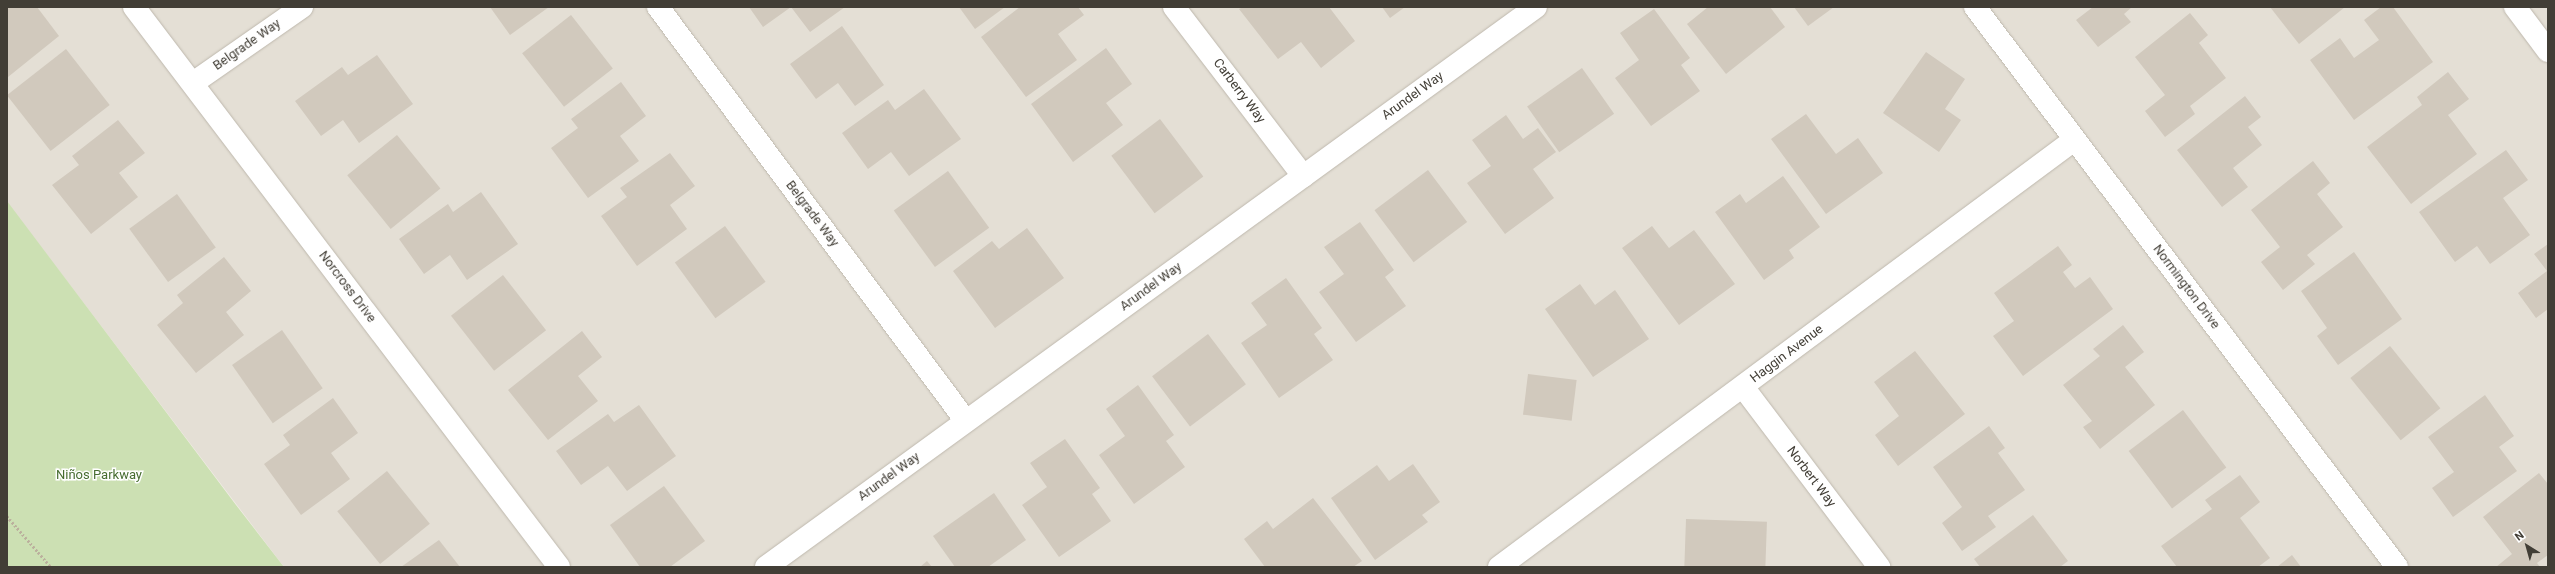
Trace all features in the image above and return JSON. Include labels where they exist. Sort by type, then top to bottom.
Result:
[{"type":"street","name":"Norcross Drive","points":[[134,7],[559,567]]},
{"type":"street","name":"Belgrade Way","points":[[193,83],[302,7]]},
{"type":"street","name":"Belgrade Way","points":[[658,7],[966,421]]},
{"type":"street","name":"Carberry Way","points":[[1174,7],[1303,176]]},
{"type":"street","name":"Arundel Way","points":[[766,567],[1536,7]]},
{"type":"street","name":"Normington Drive","points":[[1975,7],[2397,567]]},
{"type":"street","points":[[2515,7],[2548,51]]},
{"type":"street","name":"Haggin Avenue","points":[[1499,567],[2074,140]]},
{"type":"street","name":"Norbert Way","points":[[1743,387],[1879,567]]},
{"type":"path","points":[[7,516],[51,567]]},
{"type":"shaded area","points":[[7,7],[2548,7],[2548,567],[284,567],[7,202]]},
{"type":"green space","name":"Niños Parkway","points":[[7,201],[236,505],[284,567],[7,567]]},
{"type":"building","points":[[7,7],[37,7],[59,36],[8,77]]},
{"type":"building","points":[[490,7],[549,7],[510,35]]},
{"type":"building","points":[[749,7],[791,7],[763,27]]},
{"type":"building","points":[[791,7],[845,7],[810,32]]},
{"type":"building","points":[[959,7],[1005,7],[975,29]]},
{"type":"building","points":[[1020,7],[1078,7],[1084,15],[1058,34],[1077,60],[1026,97],[981,37]]},
{"type":"building","points":[[1243,7],[1329,7],[1355,41],[1321,68],[1301,42],[1278,59],[1239,9]]},
{"type":"building","points":[[1382,7],[1405,7],[1390,18]]},
{"type":"building","points":[[1708,7],[1770,7],[1785,27],[1726,74],[1687,24]]},
{"type":"building","points":[[1794,7],[1834,7],[1808,26]]},
{"type":"building","points":[[2093,7],[2132,7],[2124,14],[2131,22],[2098,47],[2076,20]]},
{"type":"building","points":[[2270,7],[2345,7],[2299,44]]},
{"type":"building","points":[[2381,7],[2393,7],[2433,62],[2354,120],[2310,60],[2340,38],[2354,58],[2379,40],[2364,20]]},
{"type":"building","points":[[1654,9],[1690,58],[1681,65],[1700,91],[1651,126],[1615,78],[1639,60],[1620,33]]},
{"type":"building","points":[[2190,13],[2208,35],[2199,43],[2226,78],[2190,106],[2195,114],[2165,137],[2145,111],[2165,95],[2135,57]]},
{"type":"building","points":[[571,15],[613,69],[564,107],[522,53]]},
{"type":"building","points":[[842,26],[884,85],[855,106],[838,83],[816,99],[790,64]]},
{"type":"building","points":[[1106,48],[1132,84],[1106,103],[1123,125],[1073,162],[1031,104]]},
{"type":"building","points":[[66,49],[110,105],[51,151],[7,95]]},
{"type":"building","points":[[1926,52],[1965,79],[1945,109],[1961,120],[1939,152],[1883,113]]},
{"type":"building","points":[[377,55],[413,104],[359,143],[343,120],[321,136],[295,101],[342,67],[348,75]]},
{"type":"building","points":[[1582,68],[1614,114],[1559,152],[1527,106]]},
{"type":"building","points":[[2448,72],[2469,99],[2448,115],[2477,154],[2411,204],[2367,147],[2422,105],[2417,97]]},
{"type":"building","points":[[621,82],[646,116],[620,136],[639,161],[588,198],[551,148],[578,128],[571,119]]},
{"type":"building","points":[[924,89],[961,139],[909,176],[891,152],[868,169],[842,133],[888,100],[895,110]]},
{"type":"building","points":[[2245,96],[2261,117],[2248,127],[2262,145],[2233,168],[2248,187],[2222,207],[2177,150]]},
{"type":"building","points":[[1806,114],[1836,154],[1858,138],[1883,173],[1826,214],[1771,139]]},
{"type":"building","points":[[1506,115],[1523,139],[1538,128],[1556,152],[1533,169],[1554,198],[1505,234],[1467,183],[1491,166],[1472,140]]},
{"type":"building","points":[[1160,119],[1203,177],[1155,213],[1111,156]]},
{"type":"building","points":[[118,120],[145,153],[119,173],[138,197],[91,234],[52,185],[79,165],[72,156]]},
{"type":"building","points":[[397,135],[440,189],[391,229],[347,175]]},
{"type":"building","points":[[2506,150],[2528,180],[2503,198],[2530,235],[2490,264],[2477,246],[2455,262],[2419,212]]},
{"type":"building","points":[[670,153],[695,186],[670,205],[687,229],[637,266],[601,216],[627,197],[620,188]]},
{"type":"building","points":[[2313,161],[2330,183],[2317,194],[2343,227],[2307,255],[2315,264],[2283,290],[2261,262],[2280,247],[2251,210]]},
{"type":"building","points":[[1428,170],[1467,222],[1414,262],[1374,210]]},
{"type":"building","points":[[948,171],[989,228],[935,267],[894,210]]},
{"type":"building","points":[[1783,176],[1820,227],[1789,250],[1794,258],[1764,280],[1715,212],[1740,194],[1746,203]]},
{"type":"building","points":[[481,192],[518,244],[467,280],[450,255],[424,274],[399,239],[448,204],[453,212]]},
{"type":"building","points":[[177,194],[216,247],[168,282],[129,229]]},
{"type":"building","points":[[1360,222],[1394,270],[1385,277],[1406,306],[1356,342],[1319,292],[1344,274],[1324,247]]},
{"type":"building","points":[[725,226],[766,282],[715,318],[675,262]]},
{"type":"building","points":[[1652,226],[1669,248],[1694,230],[1735,284],[1679,325],[1622,248]]},
{"type":"building","points":[[1027,228],[1064,278],[995,328],[953,271],[992,241],[999,249]]},
{"type":"building","points":[[2548,244],[2548,309],[2536,318],[2518,293],[2547,271],[2534,254]]},
{"type":"building","points":[[2058,246],[2072,265],[2063,272],[2075,288],[2090,277],[2113,309],[2023,376],[1993,336],[2014,321],[1994,293]]},
{"type":"building","points":[[2354,252],[2402,319],[2338,365],[2317,336],[2327,328],[2301,291]]},
{"type":"building","points":[[224,257],[251,291],[226,312],[244,335],[196,373],[157,325],[183,303],[177,295]]},
{"type":"building","points":[[503,275],[546,330],[494,371],[451,316]]},
{"type":"building","points":[[1286,278],[1322,328],[1314,334],[1333,360],[1279,398],[1241,343],[1267,325],[1251,303]]},
{"type":"building","points":[[1580,284],[1595,305],[1615,290],[1649,339],[1593,377],[1545,309]]},
{"type":"building","points":[[2123,325],[2144,352],[2125,367],[2155,405],[2100,449],[2083,427],[2092,421],[2063,385],[2100,356],[2093,349]]},
{"type":"building","points":[[282,330],[323,388],[273,423],[232,365]]},
{"type":"building","points":[[582,331],[602,357],[578,376],[598,401],[548,440],[508,390]]},
{"type":"building","points":[[1208,334],[1246,384],[1190,426],[1152,376]]},
{"type":"building","points":[[2390,346],[2440,408],[2401,440],[2350,378]]},
{"type":"building","points":[[1915,351],[1965,414],[1898,466],[1875,435],[1899,416],[1874,382]]},
{"type":"building","points":[[1528,374],[1577,380],[1572,421],[1523,415]]},
{"type":"building","points":[[1138,385],[1174,435],[1166,441],[1185,467],[1134,504],[1099,455],[1125,436],[1106,409]]},
{"type":"building","points":[[2485,395],[2514,436],[2499,447],[2517,471],[2453,517],[2432,488],[2454,472],[2428,437]]},
{"type":"building","points":[[333,398],[358,433],[331,453],[350,479],[301,515],[264,464],[290,445],[283,435]]},
{"type":"building","points":[[639,405],[676,456],[627,491],[608,466],[581,485],[556,451],[608,414],[614,422]]},
{"type":"building","points":[[2183,410],[2226,468],[2172,508],[2129,451]]},
{"type":"building","points":[[1989,426],[2005,448],[1998,453],[2025,490],[1988,516],[1996,527],[1962,551],[1942,523],[1962,507],[1933,467]]},
{"type":"building","points":[[1065,439],[1100,488],[1092,494],[1111,521],[1059,557],[1022,505],[1047,487],[1030,463]]},
{"type":"building","points":[[1413,464],[1440,502],[1422,515],[1428,522],[1375,560],[1331,498],[1377,465],[1389,481]]},
{"type":"building","points":[[387,471],[430,524],[380,564],[337,511]]},
{"type":"building","points":[[2539,473],[2548,484],[2548,555],[2537,563],[2540,567],[2496,567],[2512,554],[2483,517]]},
{"type":"building","points":[[2240,475],[2260,502],[2240,518],[2270,558],[2258,567],[2177,567],[2161,546],[2212,509],[2205,500]]},
{"type":"building","points":[[664,486],[705,541],[670,567],[640,567],[610,525]]},
{"type":"building","points":[[994,493],[1026,540],[988,567],[955,567],[933,536]]},
{"type":"building","points":[[1313,498],[1362,561],[1353,567],[1265,567],[1244,539],[1267,521],[1273,529]]},
{"type":"building","points":[[2033,515],[2068,561],[2060,567],[1980,567],[1974,559]]},
{"type":"building","points":[[1686,519],[1767,522],[1765,567],[1684,567]]},
{"type":"building","points":[[439,540],[460,567],[401,567]]},
{"type":"building","points":[[2292,555],[2301,567],[2277,567]]},
{"type":"building","points":[[927,561],[932,567],[920,567]]}]
